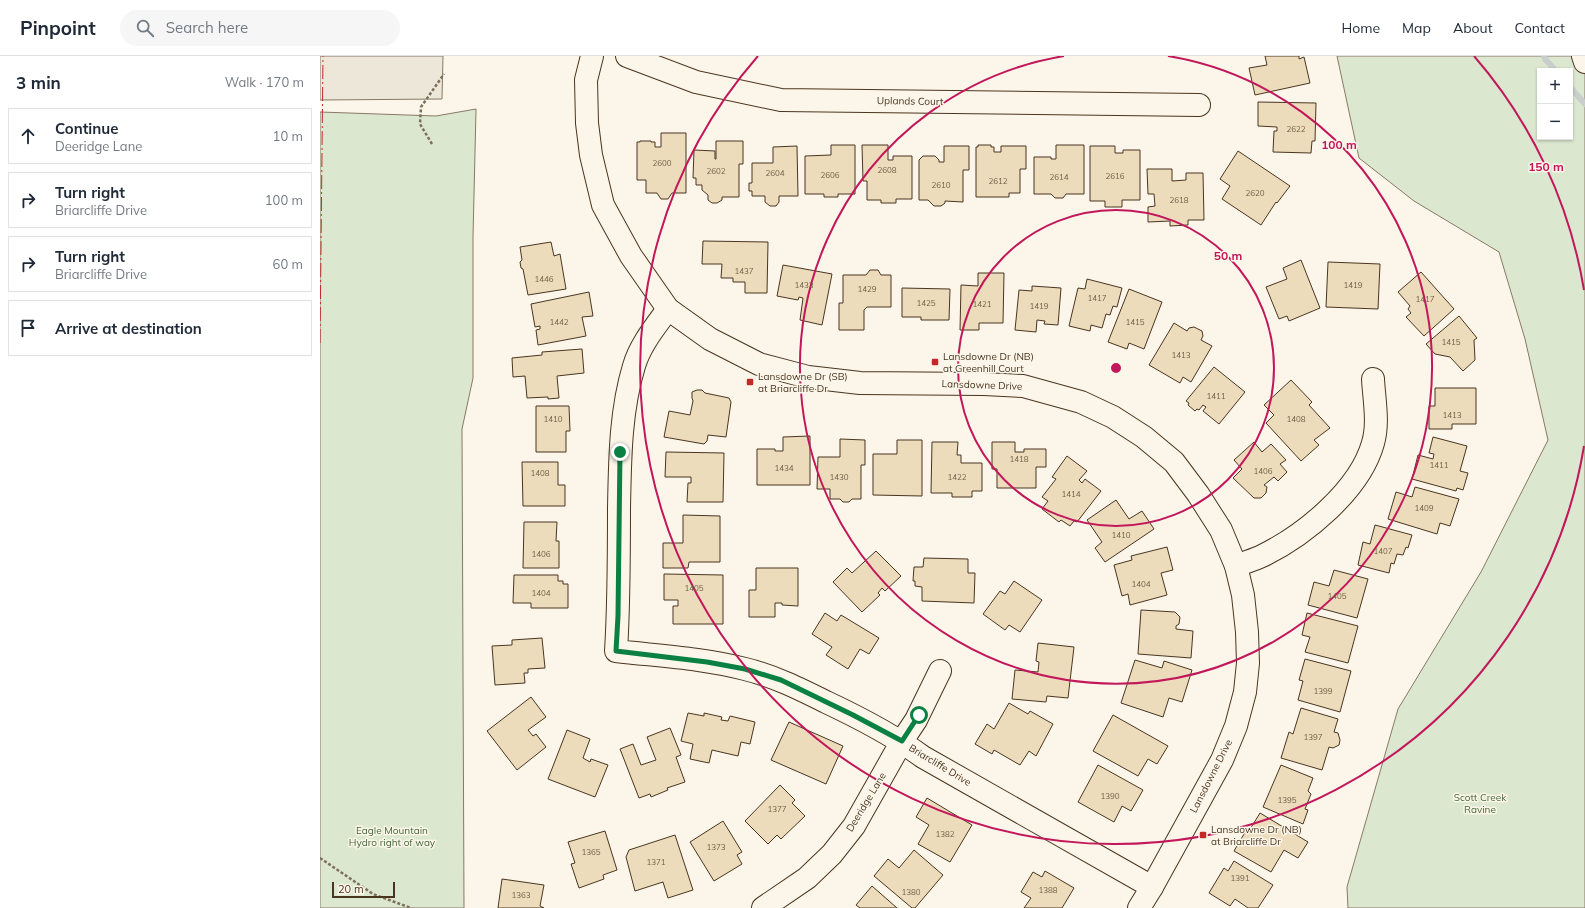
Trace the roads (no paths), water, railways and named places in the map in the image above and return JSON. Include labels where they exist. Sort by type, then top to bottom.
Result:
[{"type":"street","name":"Lansdowne Drive","points":[[592,56],[586,80],[587,123],[591,155],[603,204],[631,256],[668,309],[710,339],[759,364],[808,377],[860,383],[984,384],[1023,386],[1082,402],[1113,417],[1144,437],[1174,462],[1198,494],[1221,530],[1236,566],[1244,603],[1247,632],[1248,663],[1245,692],[1236,726],[1222,760],[1139,908]]},
{"type":"street","name":"Uplands Court","points":[[627,56],[696,82],[781,100],[1199,105]]},
{"type":"street","points":[[1583,56],[1585,62]]},
{"type":"street","name":"Briarcliffe Drive","points":[[668,309],[645,340],[634,366],[625,408],[620,452],[618,616],[616,651],[707,662],[745,669],[781,680],[902,741],[923,757],[1152,887]]},
{"type":"street","points":[[1236,566],[1261,556],[1307,528],[1334,504],[1357,476],[1374,442],[1376,421],[1373,379]]},
{"type":"street","name":"Deeridge Lane","points":[[763,908],[807,878],[832,854],[854,826],[902,741],[916,720],[940,672]]},
{"type":"waterway","points":[[1544,56],[1553,68]]},
{"type":"waterway","points":[[1573,90],[1585,104]]},
{"type":"place","name":"Lansdowne Dr (NB) at Greenhill Court","points":[[935,362]]},
{"type":"place","name":"Lansdowne Dr (SB) at Briarcliffe Dr","points":[[750,382]]},
{"type":"place","name":"Lansdowne Dr (NB) at Briarcliffe Dr","points":[[1203,835]]},
{"type":"park label","name":"Scott Creek Ravine","points":[[1480,802]]},
{"type":"park label","name":"Eagle Mountain Hydro right of way","points":[[392,836]]}]
